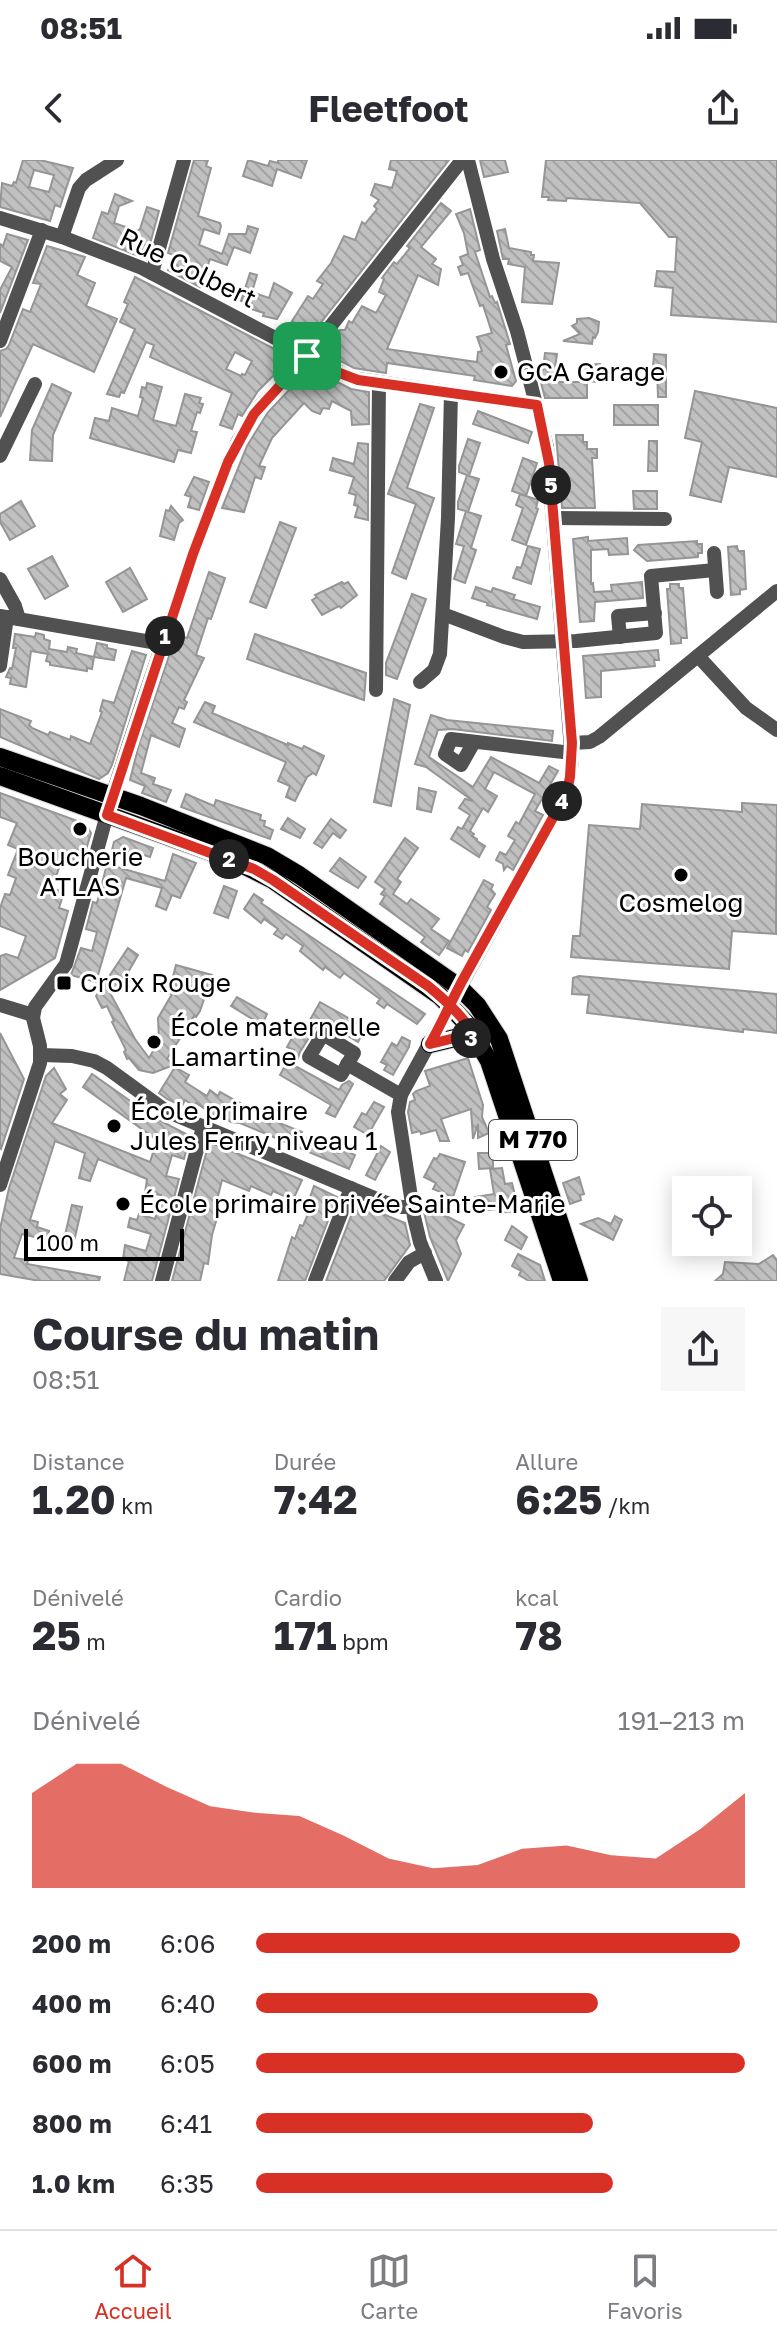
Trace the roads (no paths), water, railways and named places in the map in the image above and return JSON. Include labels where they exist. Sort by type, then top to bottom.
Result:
[{"type":"main road","name":"M 770","points":[[0,757],[267,856],[459,987],[477,1005],[499,1039],[579,1281]]},
{"type":"main road","name":"M 770","points":[[0,776],[209,851],[265,875],[451,1005],[478,1040],[495,1079],[562,1281]]},
{"type":"main road","points":[[430,1044],[455,1038],[478,1040]]},
{"type":"street","points":[[62,237],[79,188],[117,160]]},
{"type":"street","points":[[152,273],[184,160]]},
{"type":"street","points":[[0,1185],[41,1055],[33,1015],[36,1004],[68,957],[112,796],[209,510],[238,441],[254,414],[307,356],[465,160]]},
{"type":"street","points":[[436,1281],[412,1207],[398,1112],[401,1095],[564,797],[572,770],[547,447],[517,331],[465,160]]},
{"type":"street","name":"Rue Colbert","points":[[0,218],[62,237],[152,273],[351,378],[537,405]]},
{"type":"street","points":[[0,341],[42,230]]},
{"type":"street","points":[[376,690],[379,383]]},
{"type":"street","points":[[0,456],[35,384]]},
{"type":"street","points":[[420,682],[431,675],[440,654],[451,393]]},
{"type":"street","points":[[554,518],[665,519]]},
{"type":"street","points":[[714,553],[717,592]]},
{"type":"street","points":[[443,614],[523,642],[620,637],[618,616],[655,613],[651,576],[715,570]]},
{"type":"street","points":[[0,579],[15,606],[9,617],[0,666]]},
{"type":"street","points":[[474,742],[572,748],[590,742],[777,591]]},
{"type":"street","points":[[9,617],[163,644]]},
{"type":"street","points":[[698,656],[746,708],[777,730]]},
{"type":"street","points":[[0,1005],[33,1015]]},
{"type":"street","points":[[41,1055],[72,1056],[100,1064],[159,1108],[393,1205],[412,1207]]},
{"type":"street","points":[[347,1064],[401,1095]]},
{"type":"street","points":[[162,1281],[203,1127]]},
{"type":"street","points":[[315,1281],[351,1188]]},
{"type":"street","points":[[395,1281],[409,1262],[425,1253]]},
{"type":"place","name":"GCA Garage","points":[[501,372]]},
{"type":"place","name":"Boucherie ATLAS","points":[[80,829]]},
{"type":"place","name":"Cosmelog","points":[[681,875]]},
{"type":"place","name":"Croix Rouge","points":[[64,983]]},
{"type":"place","name":"École maternelle Lamartine","points":[[154,1042]]},
{"type":"place","name":"École primaire Jules Ferry niveau 1","points":[[114,1126]]},
{"type":"place","name":"École primaire privée Sainte-Marie","points":[[123,1204]]}]
